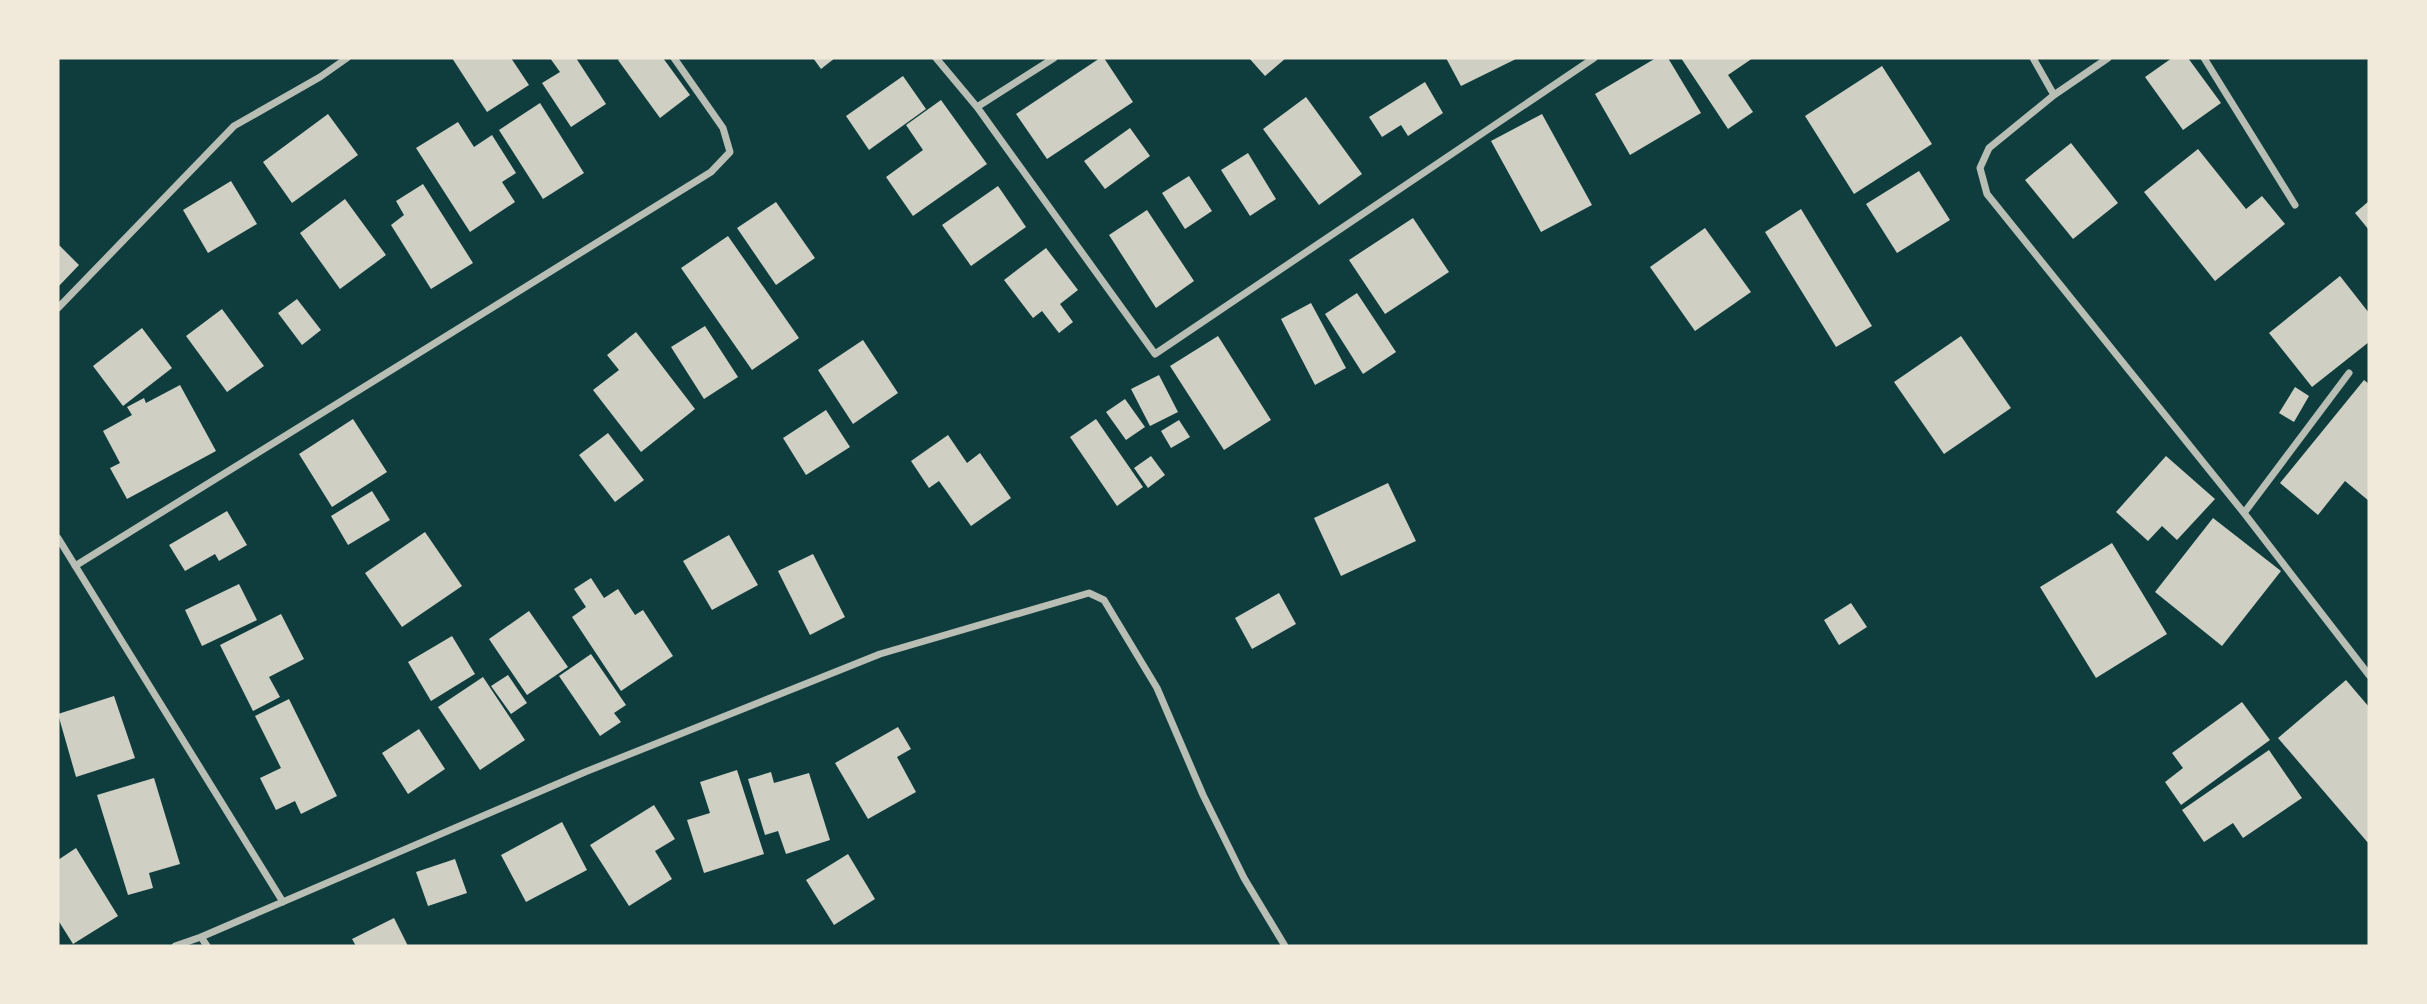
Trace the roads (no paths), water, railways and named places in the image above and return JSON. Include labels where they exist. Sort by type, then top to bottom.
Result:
[{"type":"street","points":[[58,309],[234,126],[320,77],[347,58]]},
{"type":"street","points":[[75,566],[711,172],[730,152],[723,128],[674,58]]},
{"type":"street","points":[[936,58],[977,107],[1156,354],[1594,58]]},
{"type":"street","points":[[977,107],[1054,58]]},
{"type":"street","points":[[2033,58],[2054,95]]},
{"type":"street","points":[[2108,58],[2054,95],[1989,148],[1980,168],[1987,194],[2244,513],[2369,675]]},
{"type":"street","points":[[2204,58],[2295,205]]},
{"type":"street","points":[[2244,513],[2349,373]]},
{"type":"street","points":[[58,538],[283,902]]},
{"type":"street","points":[[175,946],[585,772],[880,654],[1089,593],[1104,600],[1157,688],[1203,795],[1244,878],[1286,946]]},
{"type":"street","points":[[201,937],[207,946]]}]
